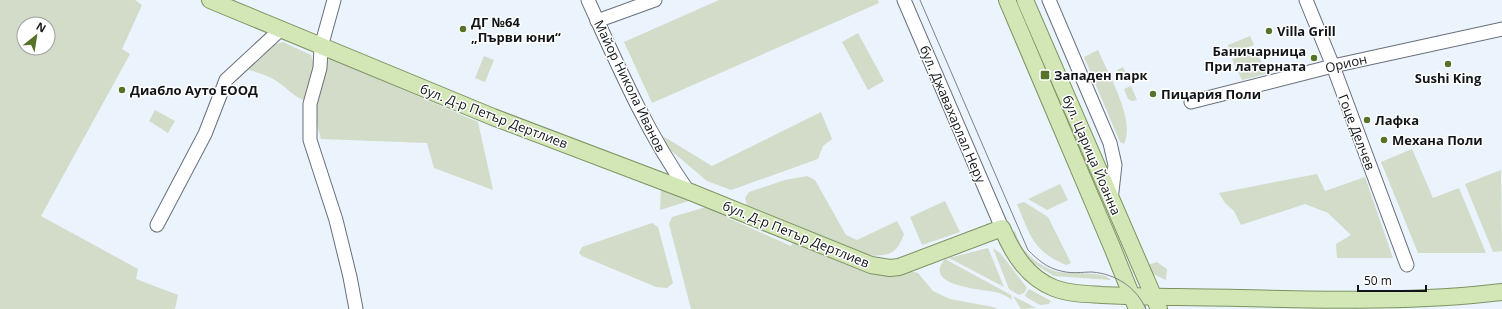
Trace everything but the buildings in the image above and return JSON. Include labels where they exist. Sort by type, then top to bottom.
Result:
[{"type":"main road","name":"бул. Д-р Петър Дертлиев","points":[[210,0],[493,117],[688,190],[862,262],[890,268],[899,267],[1002,228]]},
{"type":"main road","name":"бул. Царица Йоанна","points":[[1007,0],[1112,247],[1134,303]]},
{"type":"main road","name":"бул. Царица Йоанна","points":[[1025,0],[1157,303]]},
{"type":"main road","points":[[1002,228],[1012,251],[1032,274],[1042,282],[1066,292],[1134,303],[1157,303],[1210,297],[1294,304],[1422,298],[1502,292]]},
{"type":"main road","points":[[1188,309],[1210,297]]},
{"type":"street","points":[[334,0],[321,47],[320,68],[310,104],[310,140],[336,220],[356,309]]},
{"type":"street","name":"Майор Никола Иванов","points":[[588,0],[644,121],[664,156],[688,190]]},
{"type":"street","points":[[597,21],[655,0]]},
{"type":"street","name":"бул. Джавахарлал Неру","points":[[904,0],[1002,228]]},
{"type":"street","points":[[1049,0],[1110,143],[1115,165],[1111,200]]},
{"type":"street","name":"Гоце Делчев","points":[[1306,0],[1333,66],[1407,265]]},
{"type":"street","name":"Орион","points":[[1192,102],[1333,66],[1502,29]]},
{"type":"street","points":[[157,225],[205,134],[226,80],[280,30]]},
{"type":"green space","points":[[0,0],[135,0],[142,5],[122,49],[130,54],[41,216],[138,269],[136,279],[178,295],[175,309],[0,309]]},
{"type":"green space","points":[[719,0],[878,0],[879,3],[652,103],[624,42]]},
{"type":"green space","points":[[858,33],[884,81],[868,90],[842,42]]},
{"type":"green space","points":[[1250,36],[1254,45],[1231,54],[1228,45]]},
{"type":"green space","points":[[283,42],[311,55],[315,69],[307,101],[295,95],[270,77],[245,69],[273,45]]},
{"type":"green space","points":[[1256,49],[1266,74],[1242,80],[1232,59]]},
{"type":"green space","points":[[1098,50],[1124,110],[1127,134],[1124,144],[1120,142],[1084,57]]},
{"type":"green space","points":[[484,56],[494,60],[485,82],[475,78]]},
{"type":"green space","points":[[330,58],[478,122],[493,190],[434,168],[427,143],[321,139],[312,106],[322,68]]},
{"type":"green space","points":[[1123,67],[1128,78],[1121,81],[1117,70]]},
{"type":"green space","points":[[1131,86],[1137,100],[1132,101],[1128,99],[1124,89]]},
{"type":"green space","points":[[155,110],[175,121],[168,133],[149,121]]},
{"type":"green space","points":[[821,112],[832,139],[823,146],[818,159],[731,190],[707,181],[668,148],[658,133],[712,166]]},
{"type":"green space","points":[[1412,149],[1433,198],[1459,188],[1486,253],[1418,253],[1381,162]]},
{"type":"green space","points":[[1501,170],[1502,251],[1493,252],[1465,184]]},
{"type":"green space","points":[[1317,174],[1325,191],[1365,177],[1393,258],[1337,258],[1336,244],[1351,235],[1328,213],[1305,204],[1241,225],[1234,211],[1225,203],[1219,193]]},
{"type":"green space","points":[[807,176],[815,180],[846,235],[857,240],[897,221],[904,234],[895,250],[887,254],[869,256],[747,205],[745,198],[749,192],[785,180]]},
{"type":"green space","points":[[1060,184],[1068,200],[1047,210],[1028,199]]},
{"type":"green space","points":[[661,185],[692,200],[660,210]]},
{"type":"green space","points":[[945,201],[960,232],[922,245],[910,217]]},
{"type":"green space","points":[[1024,202],[1048,217],[1071,263],[1066,265],[1055,260],[1039,248],[1026,225],[1017,204]]},
{"type":"green space","points":[[706,207],[716,208],[728,212],[726,217],[791,246],[794,241],[918,273],[933,291],[950,299],[997,309],[691,309],[669,224],[672,217]]},
{"type":"green space","points":[[652,223],[658,227],[673,283],[667,288],[656,287],[582,256],[579,253],[582,247]]},
{"type":"green space","points":[[1015,231],[1025,251],[1042,265],[1059,272],[1102,275],[1111,280],[1054,276],[1033,263],[1024,255],[1012,233]]},
{"type":"green space","points":[[988,248],[1004,287],[949,258]]},
{"type":"green space","points":[[993,248],[1001,254],[1027,288],[1024,293],[1019,295],[1009,289]]},
{"type":"green space","points":[[945,259],[1011,295],[1012,300],[999,293],[967,287],[947,281],[941,275],[940,268]]},
{"type":"green space","points":[[1157,262],[1167,269],[1166,280],[1153,274],[1147,265]]},
{"type":"green space","points":[[1029,289],[1051,301],[1049,304],[1040,305],[1026,297],[1025,295]]},
{"type":"green space","points":[[1013,296],[1036,308],[1021,309]]},
{"type":"tram line","points":[[920,0],[1028,250],[1043,263],[1056,270],[1077,273],[1101,273],[1117,279],[1137,294],[1146,309]]},
{"type":"place","name":"ДГ №64 „Първи юни“","points":[[463,29]]},
{"type":"place","name":"Villa Grill","points":[[1269,31]]},
{"type":"place","name":"Баничарница При латерната","points":[[1314,58]]},
{"type":"place","name":"Sushi King","points":[[1448,64]]},
{"type":"place","name":"Западен парк","points":[[1045,75]]},
{"type":"place","name":"Диабло Ауто ЕООД","points":[[122,90]]},
{"type":"place","name":"Пицария Поли","points":[[1153,94]]},
{"type":"place","name":"Лафка","points":[[1367,120]]},
{"type":"place","name":"Механа Поли","points":[[1384,140]]}]
